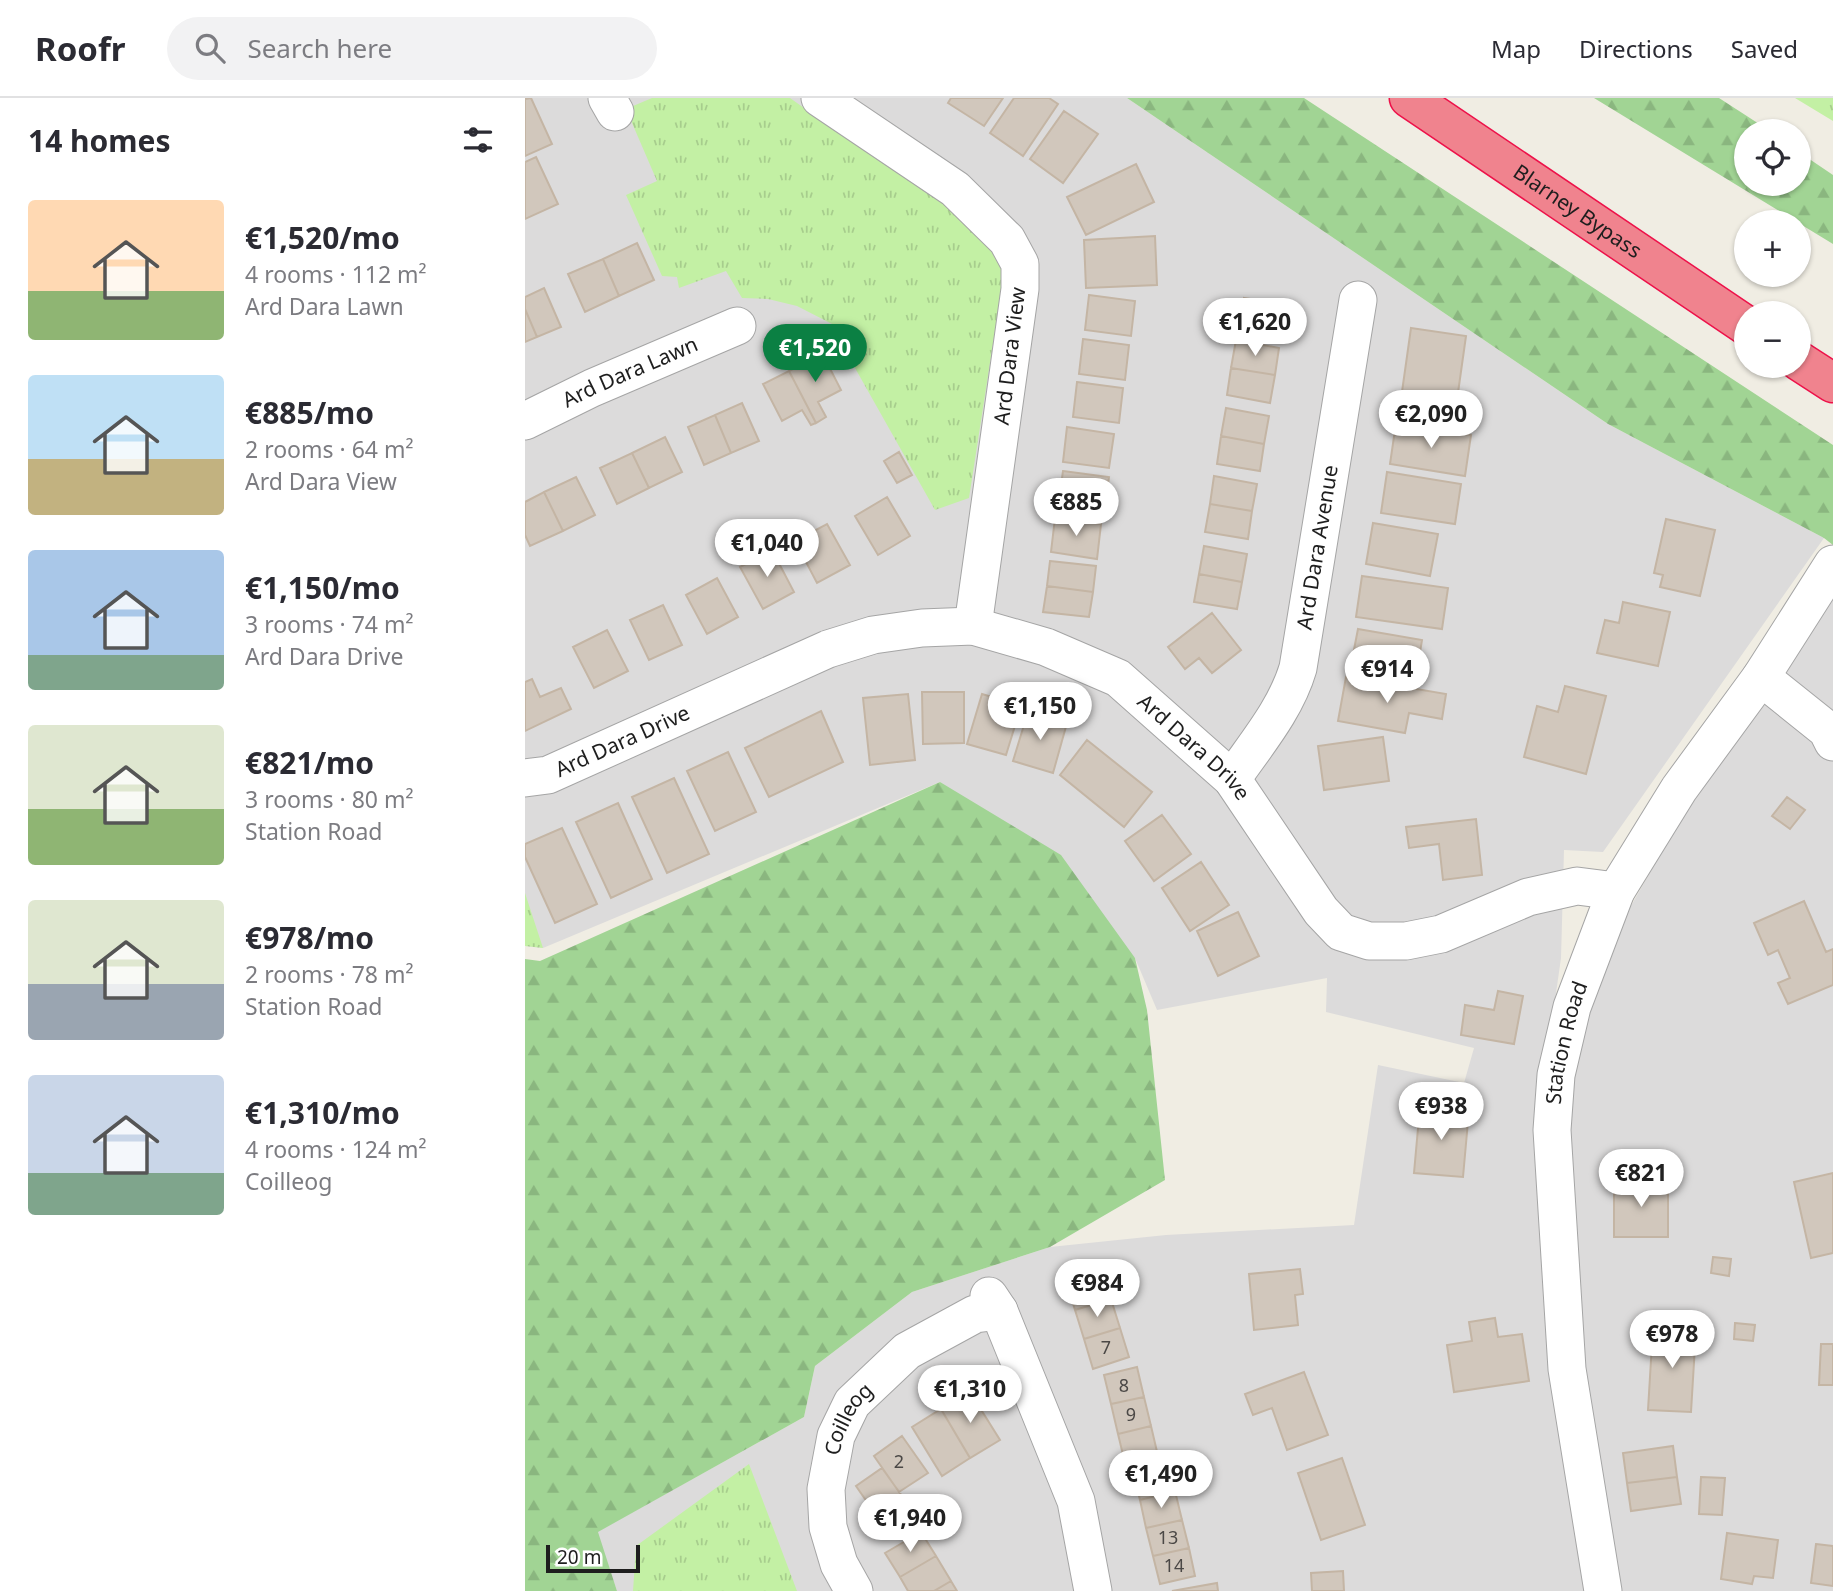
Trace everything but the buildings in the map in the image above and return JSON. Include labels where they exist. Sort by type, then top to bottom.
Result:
[{"type":"highway","name":"Blarney Bypass","points":[[1409,98],[1734,317]]},
{"type":"highway","points":[[1811,368],[1833,383]]},
{"type":"street","name":"Ard Dara View","points":[[820,98],[955,189],[1007,240],[1020,264],[1020,289],[973,626]]},
{"type":"street","name":"Ard Dara Avenue","points":[[1232,779],[1279,710],[1293,685],[1298,668],[1358,300]]},
{"type":"street","name":"Ard Dara Lawn","points":[[525,421],[592,387],[737,326]]},
{"type":"street","name":"Station Road","points":[[1603,1591],[1567,1369],[1552,1130],[1556,1075],[1573,1007],[1616,891],[1678,789],[1761,677],[1833,564]]},
{"type":"street","name":"Ard Dara Drive","points":[[525,778],[548,775],[828,649],[873,635],[922,628],[973,626],[1046,647],[1118,678],[1232,779],[1321,911],[1341,932],[1369,942],[1406,942],[1441,934],[1528,897],[1577,886],[1616,891]]},
{"type":"street","points":[[1761,677],[1827,730],[1833,742]]},
{"type":"street","name":"Coilleog","points":[[847,1578],[828,1527],[827,1489],[836,1436],[852,1403],[907,1351],[994,1303],[1076,1501],[1093,1591]]},
{"type":"shaded area","points":[[525,98],[1127,98],[1608,424],[1824,538],[1603,852],[1564,850],[1561,958],[1534,1148],[1551,1335],[1586,1591],[617,1591],[597,1532],[804,1417],[815,1366],[912,1292],[1050,1247],[1166,1235],[1354,1225],[1378,1065],[1464,1083],[1474,1048],[1326,1012],[1327,978],[1157,1010],[1135,958],[940,782],[543,948],[525,946]]},
{"type":"shaded area","points":[[1833,594],[1833,1591],[1610,1591],[1570,1314],[1564,1077],[1598,964],[1694,795]]},
{"type":"green space","points":[[652,98],[790,98],[959,210],[997,248],[1001,292],[969,498],[935,510],[855,368],[834,325],[797,306],[768,299],[742,298],[726,271],[679,288],[677,277],[662,276],[626,195],[657,181],[626,109]]},
{"type":"green space","points":[[1127,98],[1304,98],[1833,445],[1833,545],[1608,424]]},
{"type":"green space","points":[[1594,98],[1719,98],[1751,119],[1734,119],[1734,184]]},
{"type":"green space","points":[[1795,98],[1833,98],[1833,121]]},
{"type":"green space","points":[[1811,160],[1833,175],[1833,244],[1811,231],[1811,210],[1777,210],[1754,196],[1811,196]]},
{"type":"green space","points":[[940,782],[1061,855],[1135,958],[1147,1010],[1165,1180],[1050,1247],[912,1292],[815,1366],[804,1417],[598,1532],[617,1591],[525,1591],[525,959],[540,961]]},
{"type":"green space","points":[[525,893],[543,948],[525,946]]},
{"type":"green space","points":[[749,1464],[797,1591],[633,1591],[636,1546]]}]
